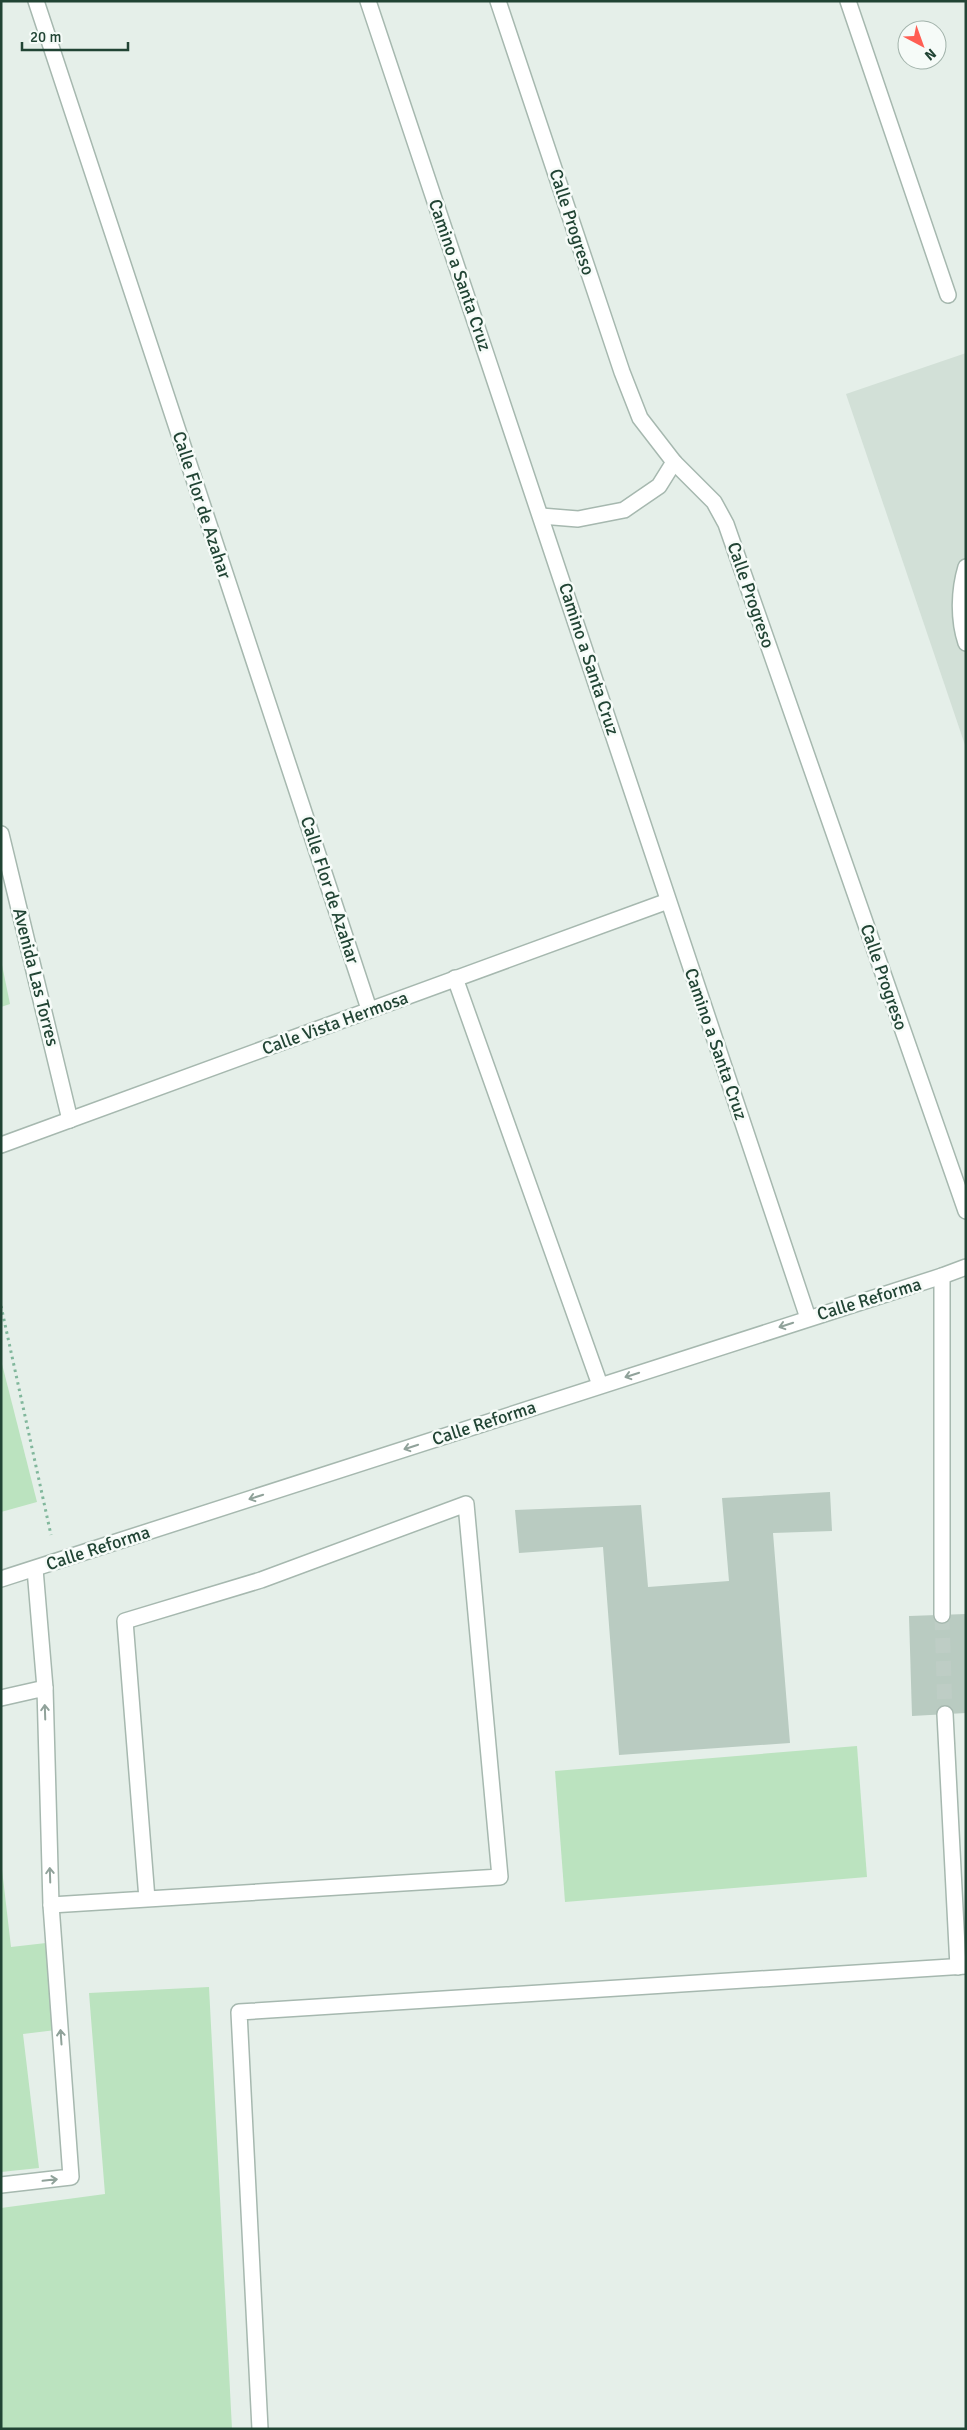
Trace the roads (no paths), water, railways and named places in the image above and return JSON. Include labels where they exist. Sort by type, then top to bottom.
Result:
[{"type":"street","name":"Calle Flor de Azahar","points":[[36,1],[369,1009]]},
{"type":"street","name":"Camino a Santa Cruz","points":[[368,1],[542,516],[668,901],[808,1318]]},
{"type":"street","name":"Calle Progreso","points":[[498,1],[622,372],[640,418],[674,462],[714,502],[726,524],[966,1211]]},
{"type":"street","points":[[848,1],[948,295]]},
{"type":"street","points":[[542,516],[578,519],[624,510],[659,486],[674,462]]},
{"type":"street","points":[[966,567],[962,580],[961,628],[966,642]]},
{"type":"street","name":"Avenida Las Torres","points":[[1,834],[70,1120]]},
{"type":"street","name":"Calle Vista Hermosa","points":[[1,1145],[668,901]]},
{"type":"street","points":[[455,978],[600,1385]]},
{"type":"street","name":"Calle Reforma","points":[[1,1579],[942,1276],[966,1266]]},
{"type":"street","points":[[942,1276],[942,1615]]},
{"type":"street","points":[[51,1905],[500,1877],[466,1504],[261,1580],[124,1620],[147,1898]]},
{"type":"street","points":[[1,2184],[71,2177],[51,1905],[45,1688],[35,1569]]},
{"type":"street","points":[[1,1698],[45,1688]]},
{"type":"street","points":[[260,2429],[238,2012],[962,1966],[945,1714]]},
{"type":"tunnel","points":[[942,1615],[945,1714]]}]
